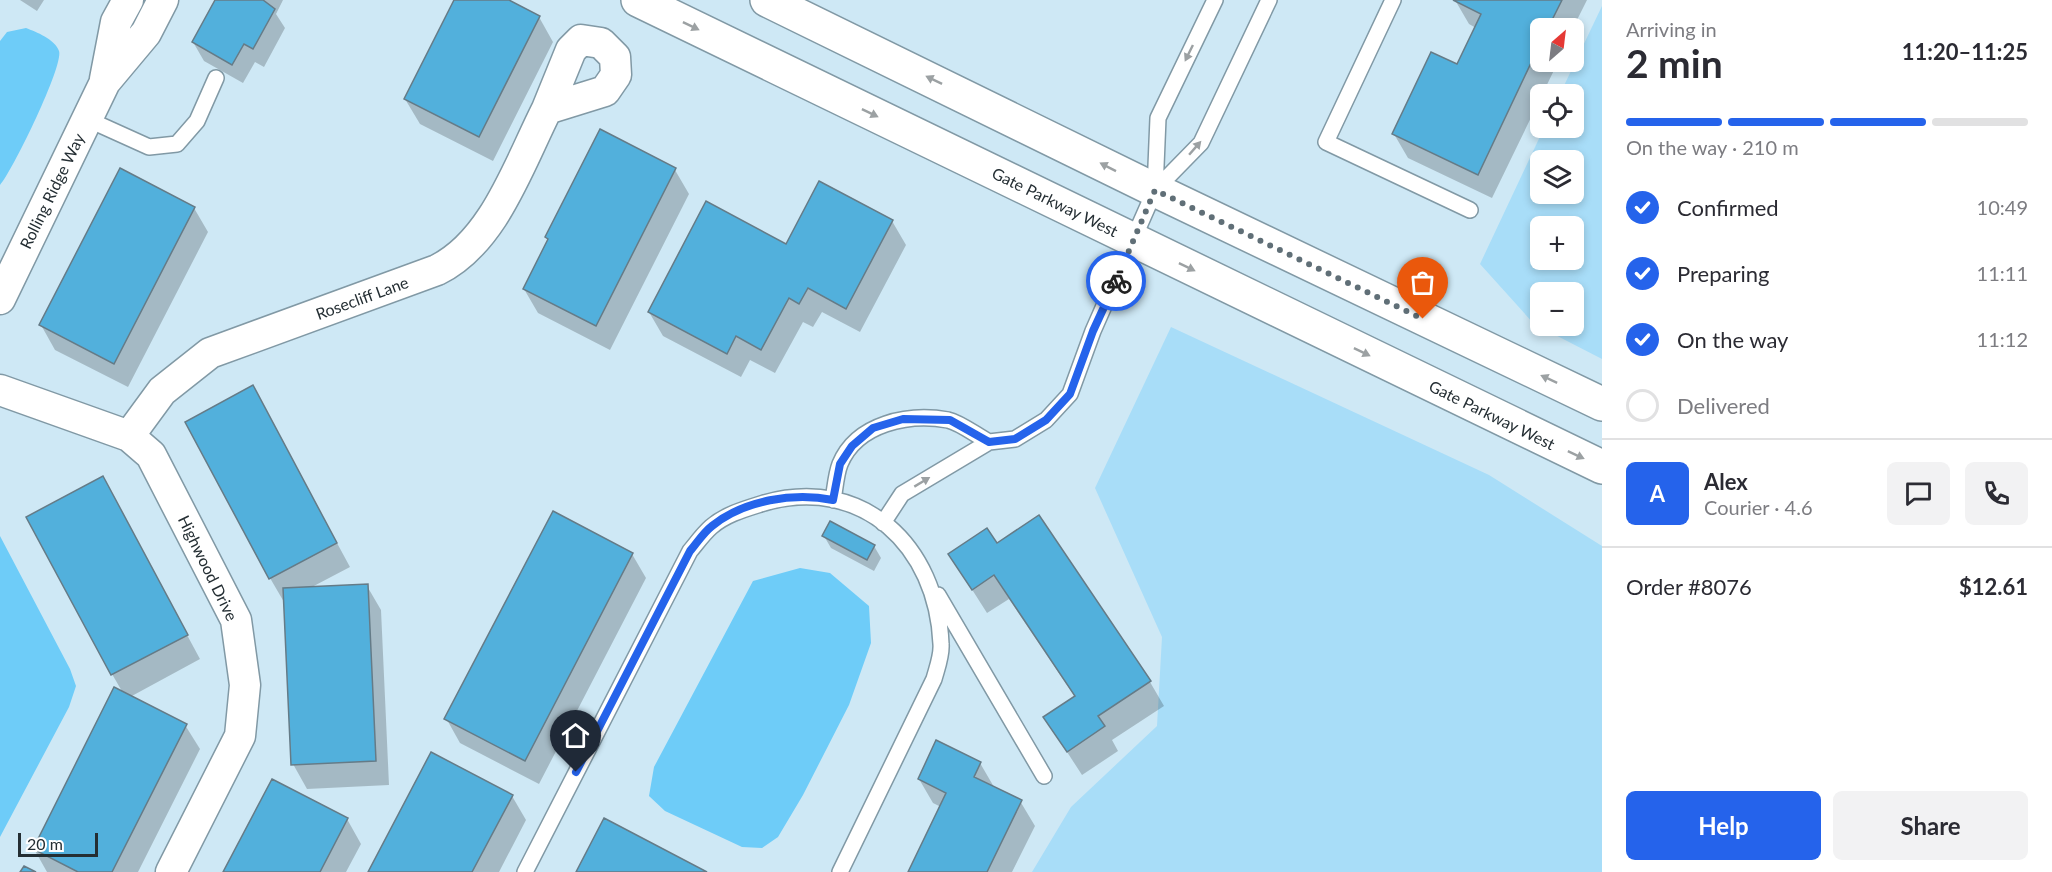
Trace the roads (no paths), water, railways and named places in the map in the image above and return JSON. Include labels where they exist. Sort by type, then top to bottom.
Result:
[{"type":"main road","name":"Gate Parkway West","points":[[638,0],[1602,467]]},
{"type":"main road","points":[[767,0],[1155,190],[1602,404]]},
{"type":"street","name":"Rolling Ridge Way","points":[[0,299],[105,82],[146,33],[163,0]]},
{"type":"street","name":"Rolling Ridge Way","points":[[105,82],[120,7]]},
{"type":"street","name":"Rosecliff Lane","points":[[129,436],[162,391],[210,353],[456,261],[488,226],[547,109]]},
{"type":"street","name":"Highwood Drive","points":[[0,390],[129,436],[151,455],[236,620],[245,685],[240,736],[171,872]]},
{"type":"lane","points":[[882,523],[903,494],[989,442],[1015,439],[1046,420],[1070,394],[1093,331],[1135,241],[1155,190],[1158,118],[1215,0]]},
{"type":"lane","points":[[1155,190],[1201,143],[1269,0]]},
{"type":"lane","points":[[1387,2],[1326,142],[1470,210]]},
{"type":"lane","points":[[87,119],[149,147],[177,144],[197,121],[216,78]]},
{"type":"lane","points":[[833,500],[840,464],[852,446],[873,428],[903,419],[950,420],[989,442]]},
{"type":"lane","points":[[525,872],[690,551],[711,527],[736,511],[775,500],[808,495],[855,504],[898,534],[925,572],[1044,776]]},
{"type":"lane","points":[[840,872],[934,679],[941,646],[938,612],[925,572]]}]
